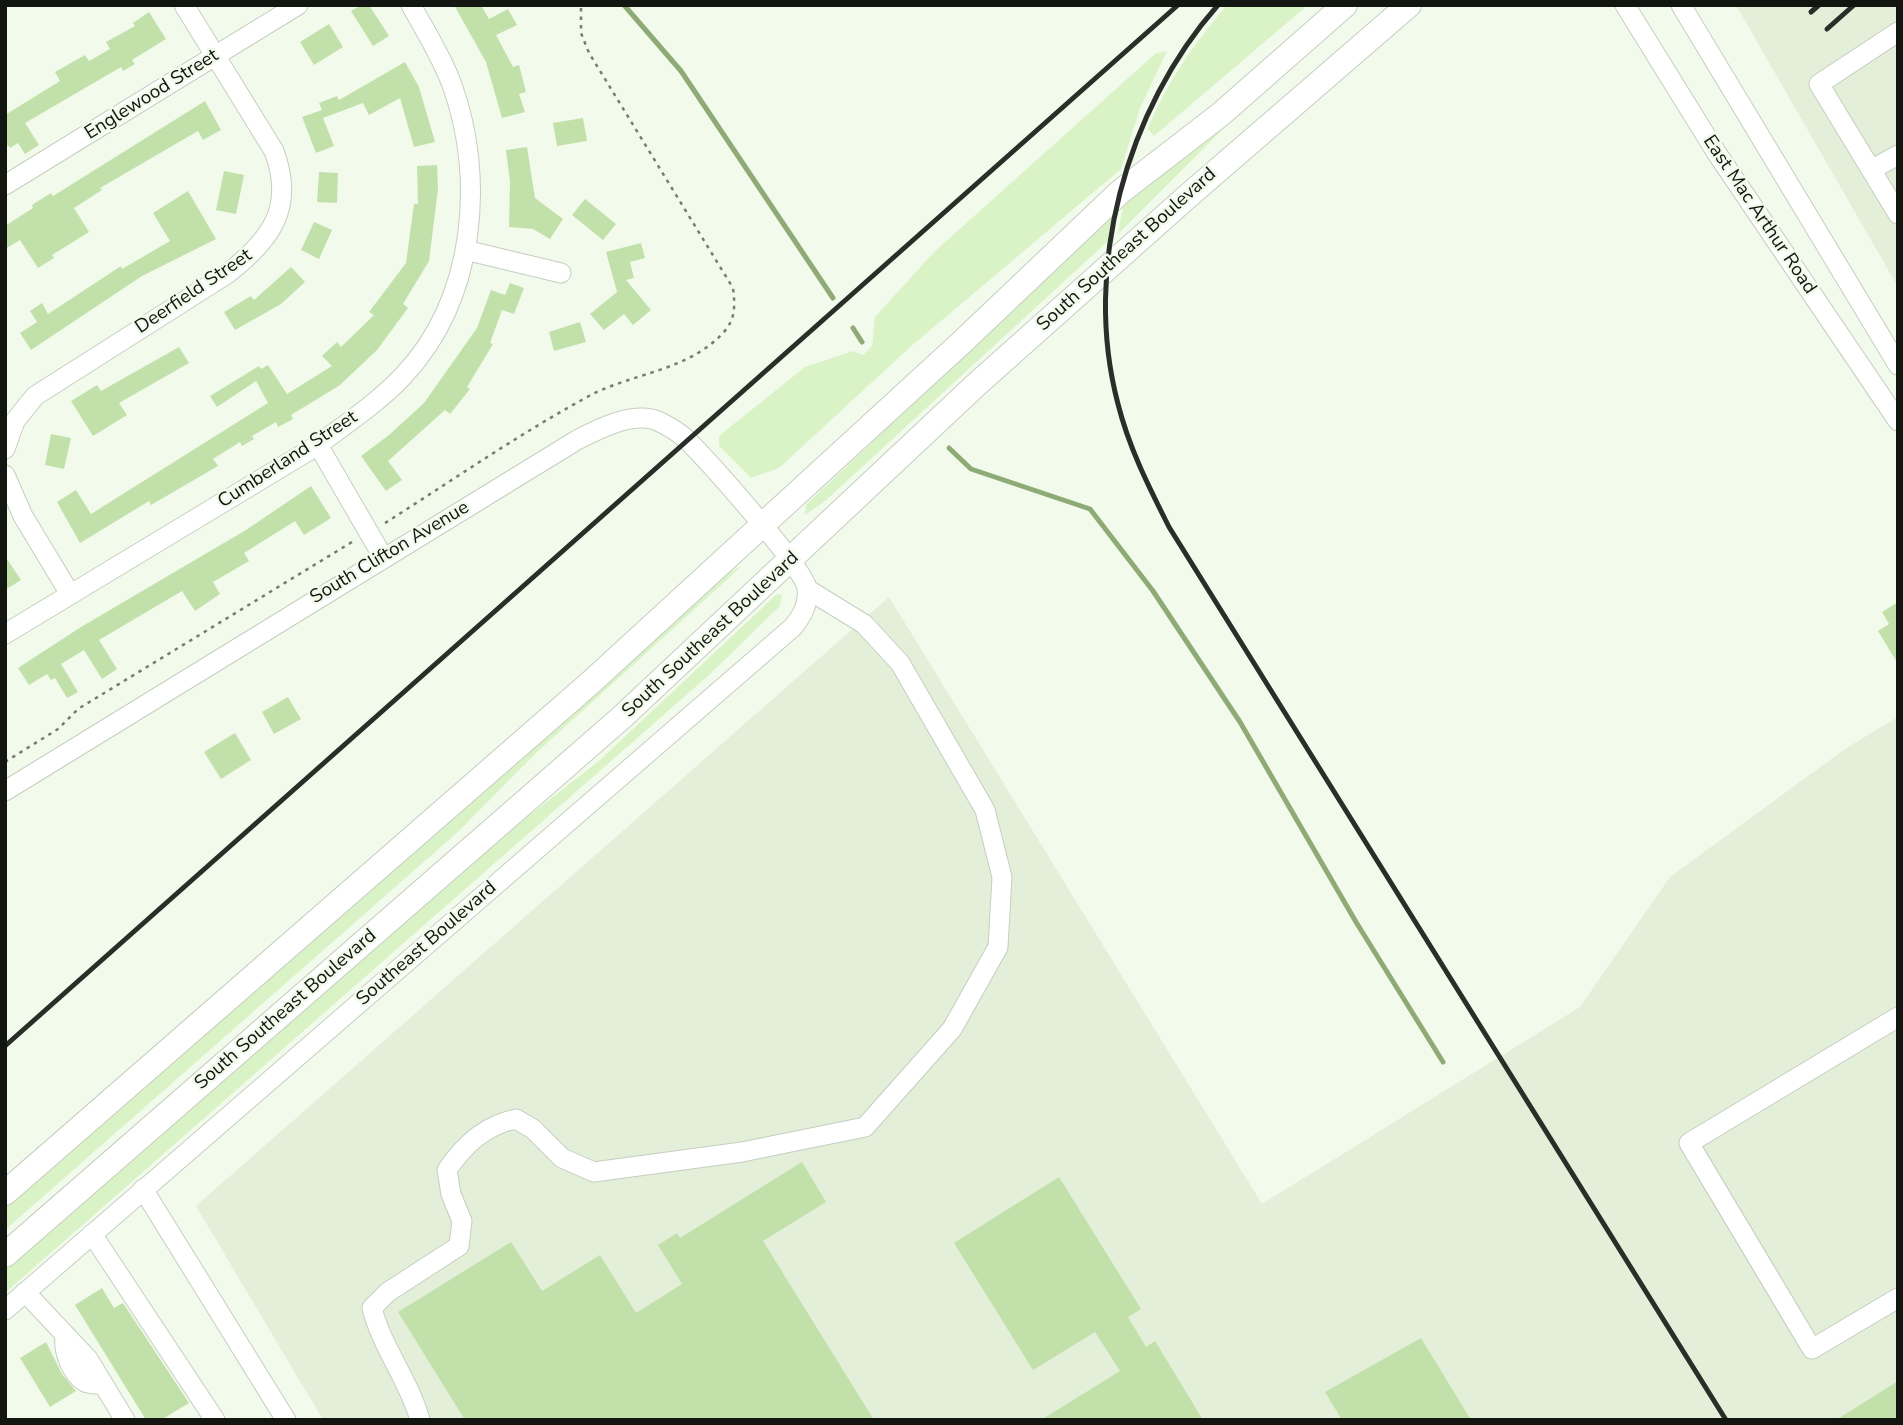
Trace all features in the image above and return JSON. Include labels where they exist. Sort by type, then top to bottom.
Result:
[{"type":"main road","points":[[5,1193],[558,712],[763,526],[1120,192],[1221,114],[1345,5]]},
{"type":"main road","name":"South Southeast Boulevard","points":[[5,1255],[621,718],[792,561],[977,384],[1409,5]]},
{"type":"street","name":"Deerfield Street","points":[[5,449],[15,421],[35,396],[227,274],[256,251],[273,226],[283,190],[281,170],[274,150],[184,5]]},
{"type":"street","name":"Englewood Street","points":[[5,185],[298,5]]},
{"type":"street","name":"Cumberland Street","points":[[5,634],[318,445],[360,414],[413,364],[446,310],[466,250],[471,199],[468,144],[451,82],[411,5]]},
{"type":"street","name":"East Mac Arthur Road","points":[[1625,5],[1716,152],[1898,421]]},
{"type":"street","name":"East Mac Arthur Road","points":[[1681,5],[1897,363]]},
{"type":"street","points":[[1896,36],[1819,84],[1898,214]]},
{"type":"street","points":[[1871,170],[1898,155]]},
{"type":"street","points":[[466,250],[561,273]]},
{"type":"street","name":"South Clifton Avenue","points":[[5,791],[383,557],[587,435],[622,422],[656,420],[689,441],[792,561]]},
{"type":"street","points":[[318,445],[383,557]]},
{"type":"street","points":[[5,475],[23,516],[69,594]]},
{"type":"street","points":[[419,1420],[412,1391],[378,1330],[372,1308],[388,1292],[459,1246],[462,1222],[451,1194],[447,1170],[462,1148],[497,1122],[516,1119],[533,1129],[562,1158],[594,1172],[742,1152],[864,1128],[951,1028],[998,947],[1002,877],[985,810],[900,663],[863,624],[807,589],[792,561]]},
{"type":"street","name":"Southeast Boulevard","points":[[5,1310],[793,628],[803,615],[807,589]]},
{"type":"street","points":[[1898,1017],[1689,1143],[1812,1349],[1898,1298]]},
{"type":"street","points":[[144,1189],[286,1420]]},
{"type":"street","points":[[92,1234],[215,1420]]},
{"type":"street","points":[[25,1292],[88,1359],[125,1420]]},
{"type":"street","points":[[193,1420],[203,1401]]},
{"type":"path","points":[[5,762],[58,729],[78,709],[592,394],[671,366],[706,347],[732,322],[735,309],[733,288],[589,52],[580,33],[581,5]]},
{"type":"shaded area","points":[[1736,5],[1898,5],[1898,287]]},
{"type":"shaded area","points":[[889,597],[1262,1204],[1580,1007],[1670,877],[1845,749],[1898,717],[1898,1420],[323,1420],[196,1206]]},
{"type":"green space","points":[[1227,5],[1308,5],[1154,136],[1148,129],[1163,96],[1193,49]]},
{"type":"green space","points":[[1167,51],[1140,108],[1121,169],[909,348],[779,468],[751,478],[719,446],[719,436],[805,367],[853,351],[863,355],[872,346],[875,317],[934,252],[1155,54]]},
{"type":"green space","points":[[1247,105],[1118,234],[1123,207],[1224,118]]},
{"type":"green space","points":[[1112,215],[1108,241],[824,502],[805,515],[806,505]]},
{"type":"green space","points":[[742,566],[536,753],[460,830],[5,1230],[5,1205],[718,578]]},
{"type":"green space","points":[[782,594],[780,606],[709,675],[5,1293],[5,1269],[513,828],[599,761],[776,595]]},
{"type":"building","points":[[361,5],[369,5],[389,36],[373,46],[351,11]]},
{"type":"building","points":[[454,5],[481,5],[489,19],[508,9],[517,25],[496,35],[513,67],[519,65],[526,92],[519,94],[525,112],[502,118],[486,62]]},
{"type":"building","points":[[149,12],[166,39],[132,60],[135,64],[123,71],[121,67],[25,123],[39,145],[25,154],[18,143],[10,148],[5,142],[5,115],[60,81],[55,72],[85,55],[89,61],[110,49],[106,42],[135,26],[133,23]]},
{"type":"building","points":[[329,24],[343,47],[314,65],[300,42]]},
{"type":"building","points":[[405,62],[419,87],[435,142],[414,147],[400,98],[369,115],[363,103],[323,118],[334,146],[316,153],[302,117],[322,110],[319,103],[337,96],[339,100]]},
{"type":"building","points":[[205,101],[221,130],[203,140],[198,131],[100,188],[102,190],[74,208],[89,232],[52,255],[54,258],[38,268],[20,240],[5,249],[5,226],[33,208],[32,205],[51,193],[53,196]]},
{"type":"building","points":[[583,118],[587,141],[557,146],[553,123]]},
{"type":"building","points":[[527,147],[535,198],[563,219],[550,239],[533,229],[509,227],[510,182],[506,150]]},
{"type":"building","points":[[437,165],[438,189],[429,261],[403,304],[408,308],[377,350],[340,385],[291,415],[293,419],[278,427],[276,422],[252,436],[254,439],[242,446],[240,442],[213,459],[218,466],[151,505],[149,501],[80,543],[57,502],[76,490],[91,514],[268,403],[256,381],[217,407],[210,396],[259,366],[261,369],[268,365],[287,394],[332,366],[322,356],[337,342],[341,347],[374,315],[369,312],[406,263],[414,204],[418,204],[417,166]]},
{"type":"building","points":[[224,171],[244,175],[236,214],[216,210]]},
{"type":"building","points":[[319,172],[338,173],[337,203],[317,202]]},
{"type":"building","points":[[188,191],[216,239],[142,276],[31,350],[20,333],[37,322],[30,311],[42,303],[48,314],[121,266],[122,269],[170,241],[153,213]]},
{"type":"building","points":[[585,199],[616,224],[603,240],[572,215]]},
{"type":"building","points":[[314,222],[332,230],[319,259],[301,250]]},
{"type":"building","points":[[641,243],[645,258],[630,262],[634,278],[626,280],[651,310],[633,325],[624,314],[604,330],[590,314],[617,292],[606,252]]},
{"type":"building","points":[[291,267],[305,282],[281,304],[235,330],[224,312],[251,296],[254,300]]},
{"type":"building","points":[[510,283],[524,288],[514,314],[502,310],[490,343],[493,344],[467,387],[470,389],[450,414],[445,410],[388,461],[402,480],[386,491],[361,456],[424,403],[477,328],[491,290],[505,295]]},
{"type":"building","points":[[580,322],[586,342],[554,351],[549,332]]},
{"type":"building","points":[[179,347],[189,363],[119,403],[127,415],[93,436],[71,401],[97,385],[101,391]]},
{"type":"building","points":[[51,434],[71,438],[64,469],[45,465]]},
{"type":"building","points":[[311,486],[331,518],[304,535],[295,521],[244,553],[249,561],[213,582],[220,594],[195,611],[182,591],[99,640],[117,669],[102,679],[84,650],[61,664],[78,692],[67,698],[55,678],[51,680],[47,674],[29,685],[18,668],[81,627],[246,530]]},
{"type":"building","points":[[5,556],[21,580],[5,590]]},
{"type":"building","points":[[1898,602],[1898,664],[1878,631],[1889,624],[1882,612]]},
{"type":"building","points":[[288,697],[301,719],[274,734],[262,712]]},
{"type":"building","points":[[235,733],[251,760],[221,779],[204,752]]},
{"type":"building","points":[[802,1162],[826,1202],[763,1241],[874,1420],[465,1420],[398,1312],[511,1242],[542,1291],[600,1255],[636,1313],[682,1284],[658,1245],[677,1233],[680,1238]]},
{"type":"building","points":[[1059,1177],[1141,1309],[1128,1317],[1146,1347],[1155,1341],[1203,1420],[1041,1420],[1120,1371],[1095,1332],[1033,1370],[954,1243]]},
{"type":"building","points":[[102,1288],[114,1308],[123,1303],[189,1403],[161,1420],[146,1420],[75,1305]]},
{"type":"building","points":[[1421,1338],[1471,1420],[1342,1420],[1325,1392]]},
{"type":"building","points":[[46,1342],[62,1374],[76,1391],[50,1407],[20,1358]]},
{"type":"building","points":[[1898,1381],[1898,1420],[1836,1420]]},
{"type":"waterway","points":[[624,5],[681,71],[833,298]]},
{"type":"waterway","points":[[853,328],[862,342]]},
{"type":"waterway","points":[[949,448],[971,469],[1090,509],[1153,591],[1240,722],[1356,922],[1443,1062]]},
{"type":"railway","points":[[5,1046],[1178,5]]},
{"type":"railway","points":[[1218,5],[1186,46],[1158,92],[1136,141],[1120,193],[1110,246],[1106,299],[1108,352],[1118,404],[1128,436],[1169,527],[1726,1420]]},
{"type":"railway","points":[[1811,12],[1819,5]]},
{"type":"railway","points":[[1827,29],[1854,5]]}]
